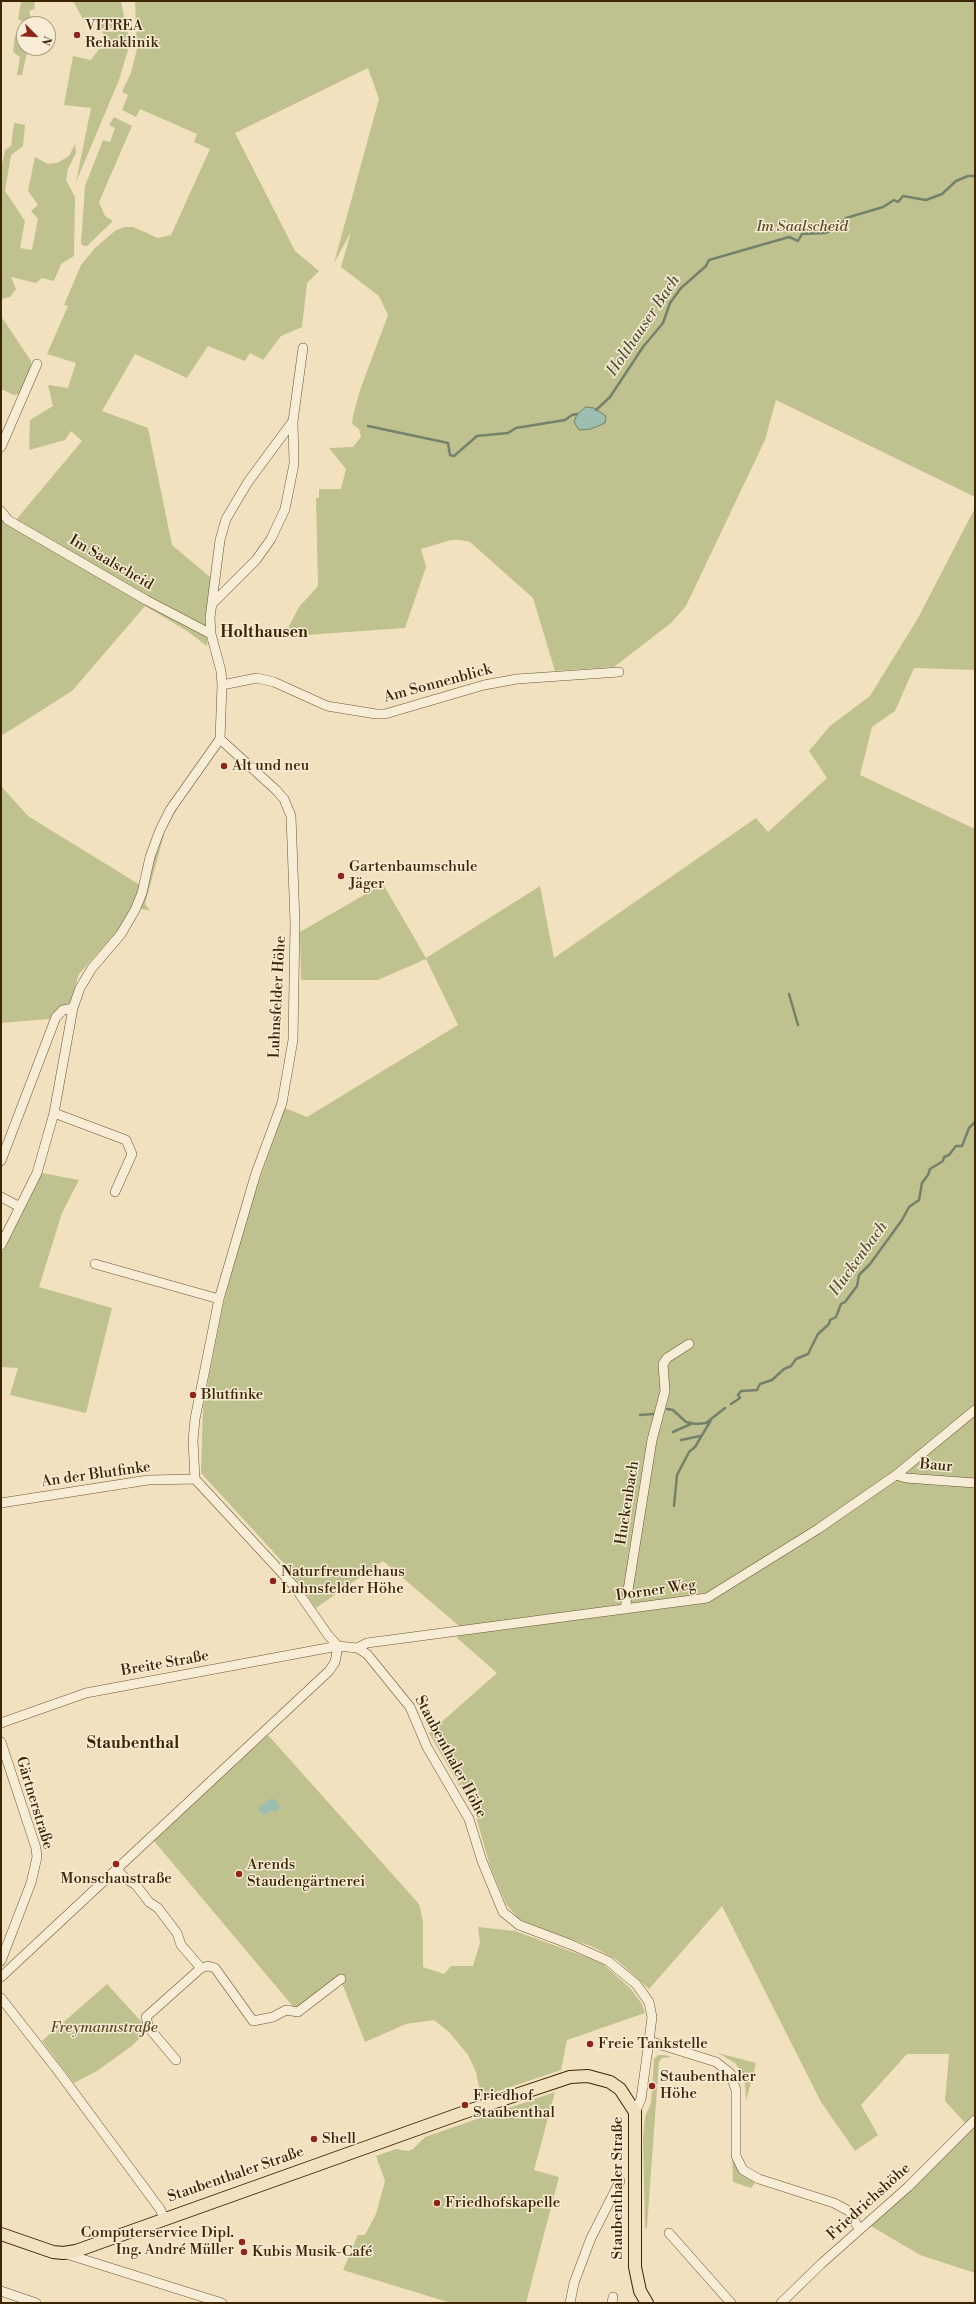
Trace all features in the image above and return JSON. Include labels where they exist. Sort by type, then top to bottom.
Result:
[{"type":"main road","name":"Staubenthaler Straße","points":[[63,2253],[76,2251],[164,2218],[570,2077],[588,2076],[610,2082],[620,2089],[635,2112],[635,2267],[640,2292],[647,2303]]},
{"type":"main road","points":[[1,2234],[63,2253]]},
{"type":"street","points":[[212,604],[256,560],[271,539],[284,509],[294,464],[293,421],[303,348]]},
{"type":"street","points":[[1,447],[37,364]]},
{"type":"street","points":[[1,1245],[37,1173],[54,1113],[73,1008],[92,968],[121,934],[135,910],[142,892],[150,857],[160,830],[170,810],[220,739],[222,685],[221,671],[211,634],[212,604],[220,540],[226,519],[248,482],[293,421]]},
{"type":"street","name":"Im Saalscheid","points":[[1,511],[8,520],[146,600],[211,634]]},
{"type":"street","name":"Am Sonnenblick","points":[[222,685],[258,678],[274,682],[328,706],[376,714],[385,714],[484,685],[517,679],[619,672]]},
{"type":"street","name":"Luhnsfelder Höhe","points":[[195,1479],[193,1440],[195,1419],[219,1299],[256,1173],[282,1103],[293,1040],[296,969],[291,816],[284,799],[276,790],[220,739]]},
{"type":"street","points":[[1,1161],[56,1017],[63,1010],[73,1008]]},
{"type":"street","points":[[54,1113],[126,1140],[132,1154],[115,1192]]},
{"type":"street","points":[[1,1197],[20,1207]]},
{"type":"street","points":[[95,1264],[219,1299]]},
{"type":"street","name":"Huckenbach","points":[[625,1609],[652,1440],[665,1391],[663,1364],[667,1358],[689,1344]]},
{"type":"street","name":"Dorner Weg","points":[[357,1648],[367,1643],[687,1602],[711,1597],[818,1529],[896,1475],[975,1410]]},
{"type":"street","name":"Baur","points":[[896,1475],[906,1478],[975,1483]]},
{"type":"street","points":[[195,1479],[294,1586],[328,1635],[338,1646],[357,1648]]},
{"type":"street","name":"An der Blutfinke","points":[[1,1503],[148,1480],[195,1479]]},
{"type":"street","points":[[1,1977],[329,1672],[335,1662],[338,1646]]},
{"type":"street","name":"Breite Straße","points":[[1,1722],[86,1693],[338,1646]]},
{"type":"street","name":"Staubenthaler Höhe","points":[[357,1648],[368,1654],[410,1707],[427,1747],[469,1819],[482,1861],[503,1912],[519,1926],[596,1954],[619,1969],[636,1984],[651,2009],[649,2041],[641,2099],[635,2112]]},
{"type":"street","name":"Gärtnerstraße","points":[[1,1742],[36,1848],[37,1857],[31,1883],[1,1961]]},
{"type":"street","points":[[117,1870],[126,1879],[136,1885],[149,1902],[158,1908],[177,1933],[181,1945],[201,1968]]},
{"type":"street","points":[[176,2060],[149,2028],[146,2017],[201,1968],[208,1966],[215,1968],[252,2020],[274,2017],[286,2010],[298,2012],[341,1979]]},
{"type":"street","points":[[1,1998],[160,2208],[164,2218]]},
{"type":"street","points":[[649,2041],[716,2062],[730,2073],[736,2090],[736,2156],[743,2170],[759,2180],[834,2203],[848,2211],[859,2229]]},
{"type":"street","name":"Friedrichshöhe","points":[[781,2303],[859,2229],[891,2204],[975,2120]]},
{"type":"street","points":[[570,2303],[574,2283],[591,2238],[620,2181]]},
{"type":"street","points":[[669,2232],[731,2303]]},
{"type":"street","points":[[63,2253],[222,2303]]},
{"type":"street","points":[[1,2291],[36,2303]]},
{"type":"green space","points":[[21,1],[35,1],[34,9],[29,11],[30,16],[19,16]]},
{"type":"green space","points":[[73,1],[121,1],[128,35],[128,50],[119,80],[76,182],[91,108],[64,105],[73,56],[91,60],[99,49],[107,48],[109,37],[103,34],[98,21],[83,19]]},
{"type":"green space","points":[[135,1],[975,1],[975,497],[776,400],[765,440],[686,606],[671,623],[614,667],[555,671],[533,598],[470,542],[460,540],[451,540],[421,549],[426,567],[405,628],[306,635],[285,634],[299,607],[318,586],[316,498],[319,498],[319,489],[341,489],[346,469],[329,448],[353,447],[361,437],[359,429],[352,424],[353,416],[360,390],[388,315],[379,296],[341,267],[351,232],[334,263],[379,99],[368,68],[235,133],[295,251],[319,271],[307,283],[302,327],[281,336],[263,360],[250,353],[245,361],[208,346],[187,378],[135,354],[102,411],[148,428],[172,545],[211,578],[207,646],[187,631],[145,606],[72,691],[1,736],[1,516],[10,527],[82,441],[71,431],[65,440],[29,450],[30,420],[53,406],[48,385],[68,388],[76,363],[47,354],[68,306],[64,305],[81,265],[95,248],[116,230],[125,227],[133,227],[158,238],[171,235],[210,149],[194,142],[197,134],[140,109],[136,117],[122,110],[128,95],[122,92],[131,73],[137,49]]},
{"type":"green space","points":[[15,35],[16,35],[16,54],[13,52]]},
{"type":"green space","points":[[19,56],[26,56],[22,75],[17,75],[20,57]]},
{"type":"green space","points":[[114,117],[132,126],[99,202],[105,216],[113,221],[87,246],[84,246],[81,244],[85,186],[103,140],[110,142],[115,128],[109,125]]},
{"type":"green space","points":[[14,123],[25,125],[23,146],[11,155],[5,191],[25,221],[20,248],[32,250],[38,219],[31,211],[38,205],[28,191],[35,157],[48,164],[57,163],[69,156],[75,144],[76,153],[68,169],[66,180],[75,197],[74,256],[61,264],[54,281],[42,278],[36,283],[11,277],[16,289],[10,297],[2,299],[1,170],[5,150],[11,146]]},
{"type":"green space","points":[[1,316],[31,361],[31,370],[20,394],[14,395],[1,389]]},
{"type":"green space","points":[[975,508],[975,670],[914,668],[895,711],[872,727],[860,775],[975,829],[975,2273],[920,2255],[871,2226],[967,2125],[945,2101],[949,2054],[907,2054],[861,2105],[878,2135],[855,2151],[821,2102],[722,1906],[649,1989],[617,1960],[591,1946],[544,1930],[519,1919],[506,1904],[490,1866],[475,1813],[429,1733],[497,1673],[457,1638],[458,1625],[383,1561],[316,1608],[289,1569],[201,1473],[203,1407],[223,1305],[249,1209],[285,1108],[307,1117],[458,1025],[426,959],[378,980],[301,980],[300,932],[383,884],[426,958],[540,886],[554,958],[756,818],[768,832],[827,778],[809,751],[830,726],[870,696],[918,618]]},
{"type":"green space","points":[[1,786],[28,816],[140,885],[138,897],[124,923],[79,974],[70,1003],[58,1010],[50,1019],[1,1023]]},
{"type":"green space","points":[[176,807],[178,807],[165,831],[145,904],[150,911],[139,908],[160,837]]},
{"type":"green space","points":[[42,1173],[79,1180],[62,1213],[39,1287],[112,1308],[86,1413],[10,1395],[18,1368],[1,1367],[1,1254]]},
{"type":"green space","points":[[268,1735],[419,1904],[423,1922],[423,1967],[444,1974],[451,1966],[473,1966],[480,1943],[478,1927],[515,1931],[604,1965],[630,1988],[642,2004],[645,2013],[567,2040],[561,2070],[481,2097],[476,2072],[468,2055],[449,2032],[434,2020],[406,2024],[365,2042],[340,1978],[296,2010],[154,1841]]},
{"type":"green space","name":"Freymannstraße","points":[[107,1984],[148,2029],[133,2045],[97,2071],[74,2083],[42,2041]]},
{"type":"green space","points":[[718,2053],[756,2063],[746,2101],[745,2084],[740,2070],[735,2063]]},
{"type":"green space","points":[[658,2055],[672,2057],[662,2058],[659,2062],[647,2227],[645,2229],[643,2138],[645,2117],[651,2103],[654,2059]]},
{"type":"green space","points":[[555,2092],[534,2170],[559,2177],[526,2303],[451,2303],[343,2270],[358,2235],[365,2235],[376,2214],[385,2181],[376,2156],[396,2149],[408,2151],[413,2149],[425,2137]]},
{"type":"green space","points":[[732,2152],[741,2173],[755,2183],[751,2188],[733,2182]]},
{"type":"shaded area","points":[[586,407],[594,408],[606,416],[605,423],[591,429],[579,430],[574,422],[577,414]]},
{"type":"waterway","name":"Holthauser Bach","points":[[596,410],[610,397],[643,347],[663,323],[670,303],[681,288],[706,266],[709,260],[789,237],[798,241],[802,234],[825,233],[839,227],[846,218],[883,207],[894,200],[898,202],[903,196],[926,200],[942,194],[956,181],[968,176],[975,176]]},
{"type":"waterway","name":"Holthauser Bach","points":[[368,426],[448,443],[450,455],[454,456],[477,436],[508,433],[516,428],[565,420],[572,415],[577,414]]},
{"type":"waterway","points":[[789,994],[798,1025]]},
{"type":"waterway","name":"Huckenbach","points":[[731,1404],[740,1398],[738,1395],[741,1391],[757,1390],[760,1384],[772,1380],[784,1369],[791,1366],[796,1359],[808,1354],[818,1334],[829,1324],[830,1320],[836,1317],[841,1304],[845,1302],[857,1286],[859,1275],[870,1264],[902,1220],[909,1207],[919,1200],[922,1183],[928,1175],[930,1169],[943,1161],[944,1157],[949,1155],[956,1146],[962,1146],[969,1128],[975,1122]]},
{"type":"waterway","name":"Huckenbach","points":[[667,1409],[673,1410],[686,1422],[696,1424],[706,1423],[725,1408]]},
{"type":"waterway","name":"Huckenbach","points":[[640,1415],[653,1414]]},
{"type":"waterway","points":[[674,1506],[677,1475],[689,1452],[695,1447],[711,1420]]},
{"type":"waterway","points":[[673,1432],[691,1424]]},
{"type":"waterway","points":[[681,1440],[700,1436]]},
{"type":"waterway","points":[[263,1809],[265,1810],[272,1803],[275,1807]]},
{"type":"place","name":"VITREA Rehaklinik","points":[[77,35]]},
{"type":"place","name":"Alt und neu","points":[[224,766]]},
{"type":"place","name":"Gartenbaumschule Jäger","points":[[341,876]]},
{"type":"place","name":"Blutfinke","points":[[193,1395]]},
{"type":"place","name":"Naturfreundehaus Luhnsfelder Höhe","points":[[273,1581]]},
{"type":"place","name":"Monschaustraße","points":[[116,1864]]},
{"type":"place","name":"Arends Staudengärtnerei","points":[[239,1874]]},
{"type":"place","name":"Freie Tankstelle","points":[[590,2044]]},
{"type":"place","name":"Staubenthaler Höhe","points":[[652,2086]]},
{"type":"place","name":"Friedhof Staubenthal","points":[[465,2105]]},
{"type":"place","name":"Shell","points":[[314,2139]]},
{"type":"place","name":"Friedhofskapelle","points":[[437,2203]]},
{"type":"place","name":"Computerservice Dipl. Ing. André Müller","points":[[242,2242]]},
{"type":"place","name":"Kubis Musik-Café","points":[[244,2252]]},
{"type":"district","name":"Holthausen","points":[[264,633]]},
{"type":"district","name":"Staubenthal","points":[[133,1744]]}]
